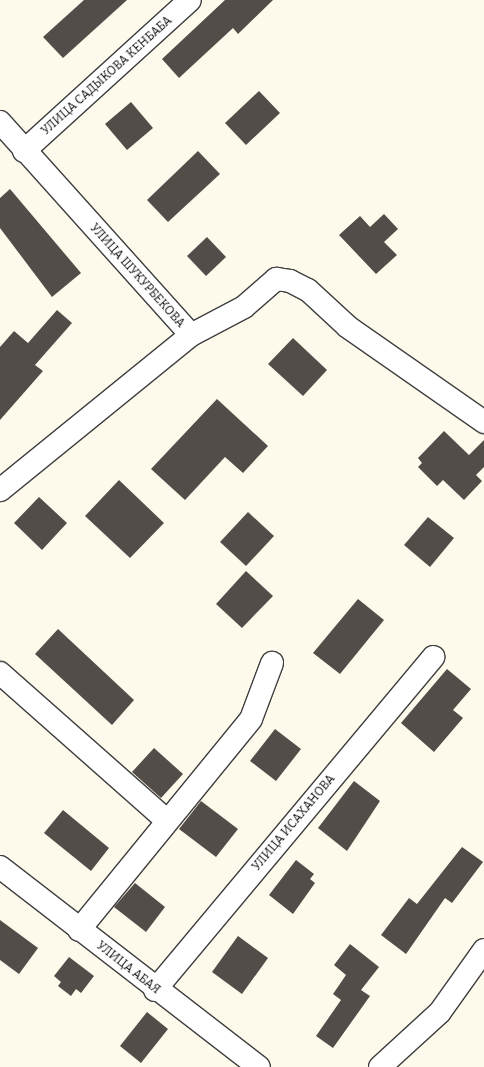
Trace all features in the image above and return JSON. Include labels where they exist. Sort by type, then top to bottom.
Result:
[{"type":"street","name":"УЛИЦА САДЫКОВА КЕНБАБА","points":[[24,151],[190,0]]},
{"type":"street","name":"УЛИЦА ШУКУРБЕКОВА","points":[[0,122],[191,335],[0,490]]},
{"type":"street","points":[[191,335],[244,307],[276,280],[290,281],[308,290],[348,327],[484,422]]},
{"type":"street","name":"УЛИЦА ИСАХАНОВА","points":[[155,990],[433,657]]},
{"type":"street","points":[[79,930],[251,719],[272,664]]},
{"type":"street","points":[[0,673],[167,821]]},
{"type":"street","name":"УЛИЦА АБАЯ","points":[[0,867],[155,990],[259,1067]]},
{"type":"street","points":[[380,1067],[440,1012],[484,950]]},
{"type":"building","points":[[84,0],[127,0],[63,58],[43,37]]},
{"type":"building","points":[[225,0],[273,0],[238,34],[233,28],[179,78],[162,59]]},
{"type":"building","points":[[259,91],[280,113],[246,145],[225,123]]},
{"type":"building","points":[[131,102],[153,128],[127,150],[105,124]]},
{"type":"building","points":[[198,151],[220,174],[168,222],[147,200]]},
{"type":"building","points":[[10,189],[81,273],[52,297],[0,228],[0,198]]},
{"type":"building","points":[[384,214],[398,229],[384,242],[397,255],[376,274],[339,235],[360,216],[370,227]]},
{"type":"building","points":[[207,237],[226,257],[206,276],[187,256]]},
{"type":"building","points":[[57,310],[72,323],[35,365],[43,371],[0,420],[0,347],[14,331],[28,343]]},
{"type":"building","points":[[293,338],[327,370],[303,396],[268,364]]},
{"type":"building","points":[[217,399],[268,446],[243,473],[225,457],[185,500],[151,469]]},
{"type":"building","points":[[444,431],[469,455],[484,440],[484,467],[476,475],[482,481],[464,500],[443,480],[437,486],[418,467],[422,463],[418,458]]},
{"type":"building","points":[[119,480],[164,523],[130,558],[85,516]]},
{"type":"building","points":[[39,497],[67,523],[42,550],[14,523]]},
{"type":"building","points":[[248,512],[274,536],[246,566],[220,542]]},
{"type":"building","points":[[428,517],[454,538],[430,567],[404,545]]},
{"type":"building","points":[[246,571],[273,596],[242,628],[216,604]]},
{"type":"building","points":[[358,599],[384,620],[340,674],[313,653]]},
{"type":"building","points":[[58,629],[134,700],[112,725],[35,654]]},
{"type":"building","points":[[447,669],[471,689],[453,710],[463,718],[434,752],[401,723]]},
{"type":"building","points":[[275,729],[301,749],[276,781],[250,761]]},
{"type":"building","points":[[154,748],[183,774],[161,798],[132,772]]},
{"type":"building","points":[[354,781],[380,801],[347,851],[318,828]]},
{"type":"building","points":[[201,801],[238,829],[216,857],[179,829]]},
{"type":"building","points":[[63,810],[109,848],[91,871],[44,833]]},
{"type":"building","points":[[462,847],[483,862],[452,903],[445,898],[406,954],[381,935],[409,898],[417,904]]},
{"type":"building","points":[[296,860],[314,874],[310,879],[315,883],[293,914],[269,895]]},
{"type":"building","points":[[135,883],[165,907],[146,932],[114,907]]},
{"type":"building","points":[[0,920],[38,948],[19,974],[0,960]]},
{"type":"building","points":[[238,936],[268,958],[242,994],[212,972]]},
{"type":"building","points":[[350,944],[379,967],[361,990],[370,996],[333,1048],[316,1036],[341,1000],[333,994],[346,975],[334,965]]},
{"type":"building","points":[[69,957],[94,976],[81,993],[76,989],[71,996],[58,986],[61,982],[54,976]]},
{"type":"building","points":[[147,1012],[168,1029],[141,1063],[120,1046]]}]
